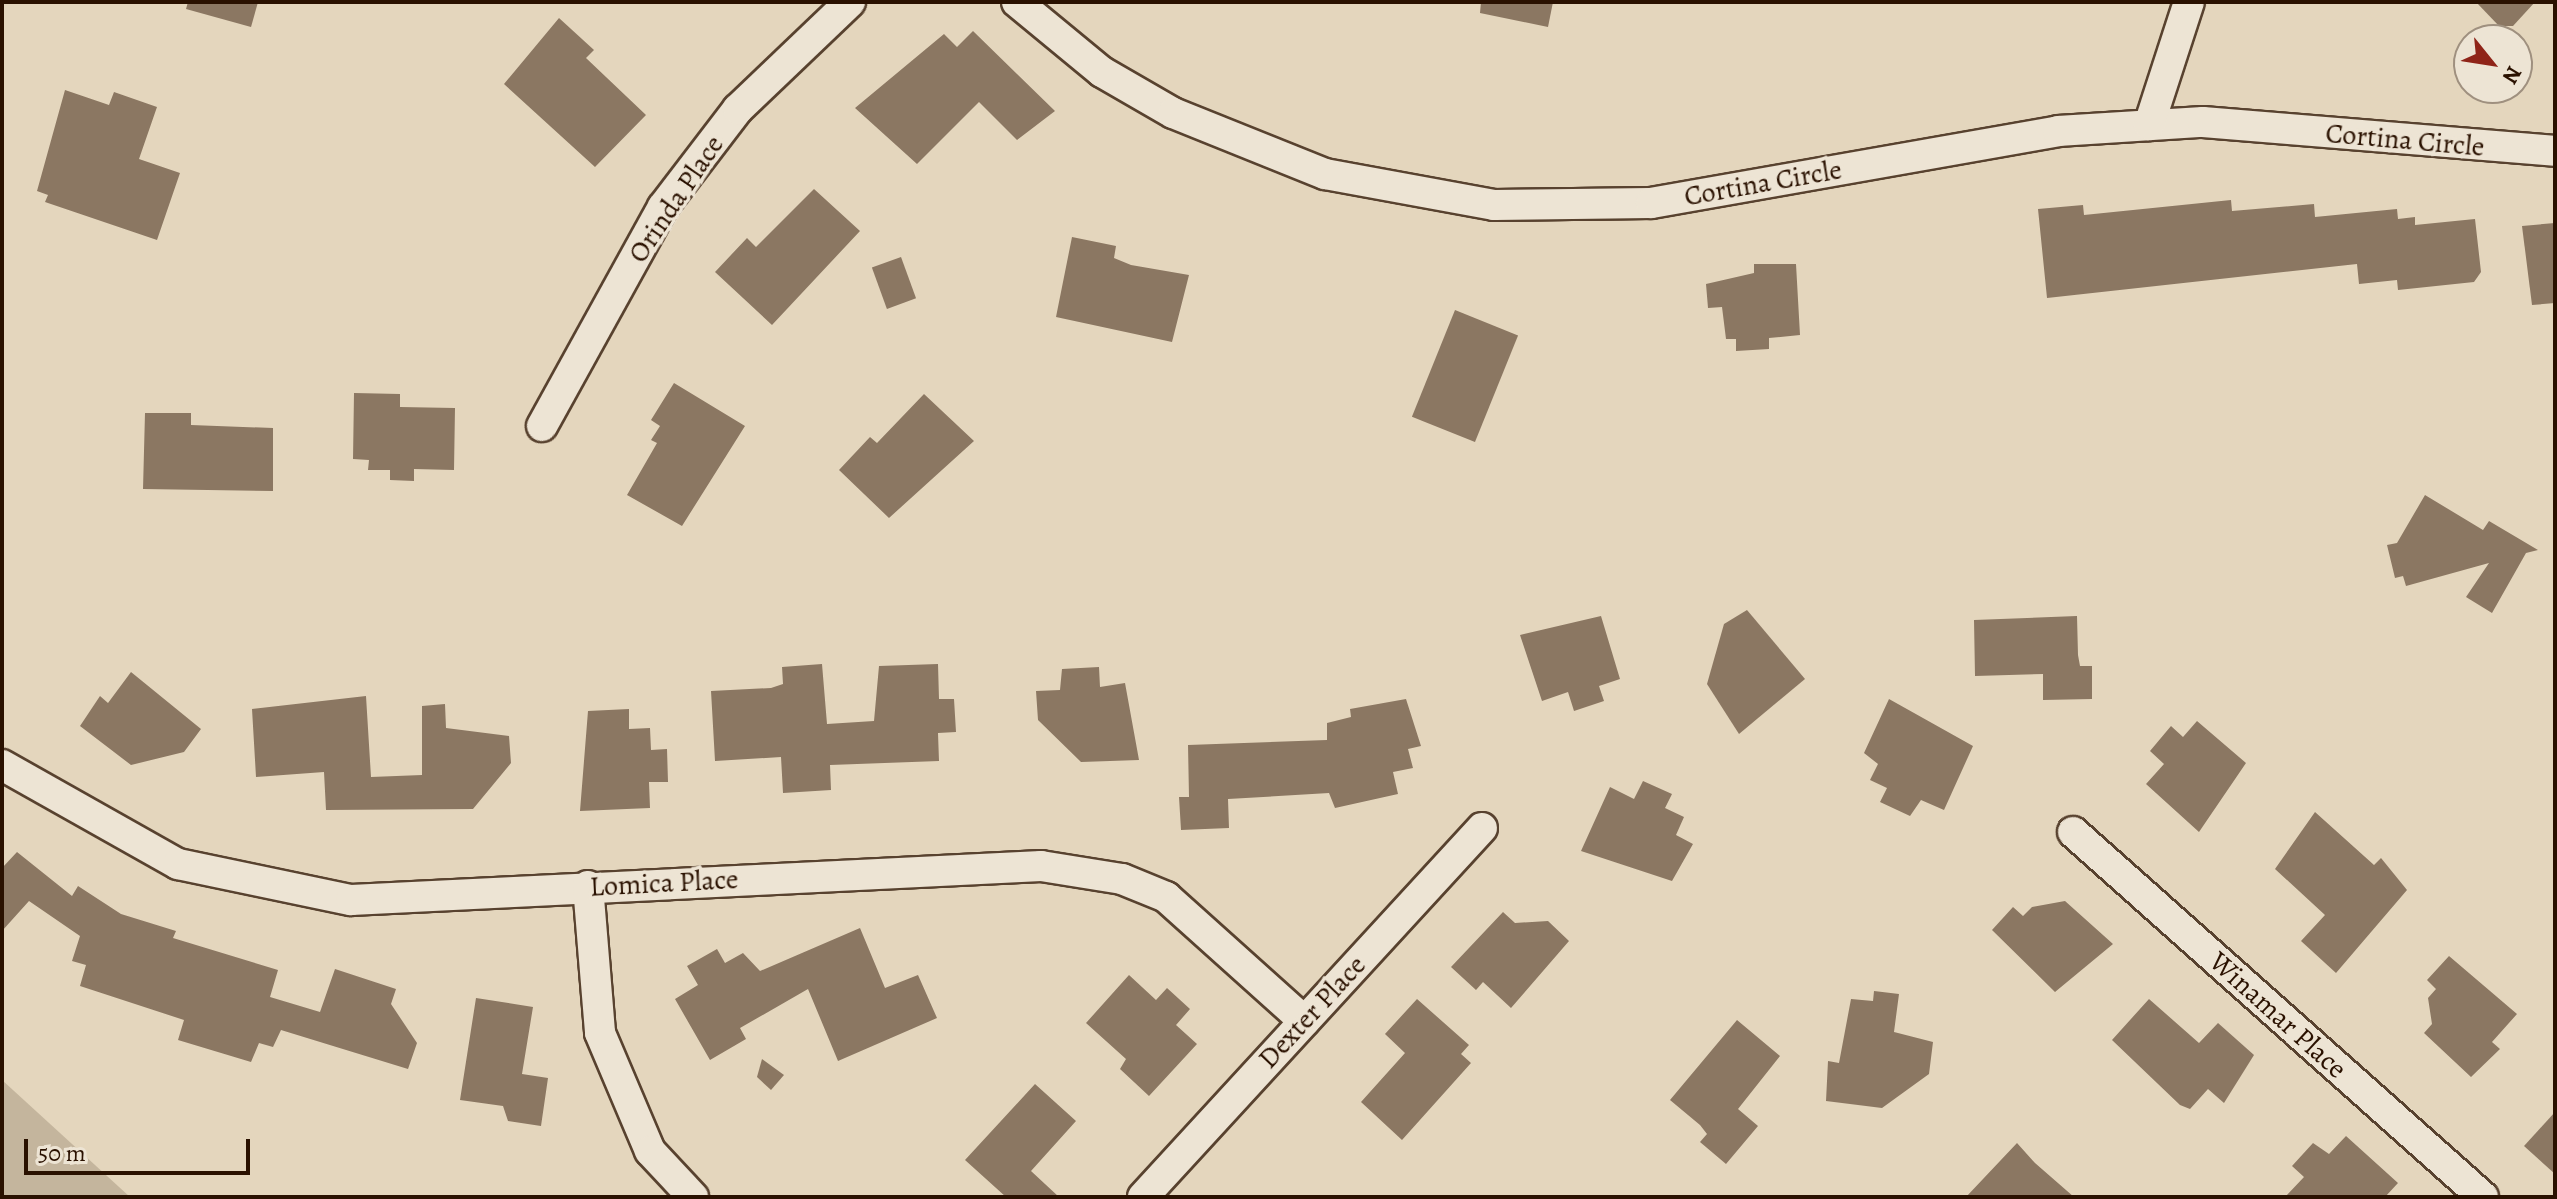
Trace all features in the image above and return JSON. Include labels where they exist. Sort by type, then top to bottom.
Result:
[{"type":"street","name":"Orinda Place","points":[[542,426],[663,207],[738,109],[850,2]]},
{"type":"street","name":"Cortina Circle","points":[[1017,2],[1102,72],[1173,113],[1325,174],[1494,205],[1651,203],[2058,131],[2203,122],[2555,151]]},
{"type":"street","points":[[2149,125],[2189,2]]},
{"type":"street","name":"Lomica Place","points":[[2,765],[178,864],[351,900],[1041,866],[1122,879],[1166,897],[1304,1021]]},
{"type":"street","name":"Dexter Place","points":[[1143,1197],[1482,828]]},
{"type":"street","name":"Winamar Place","points":[[2073,832],[2483,1197]]},
{"type":"street","points":[[588,886],[600,1033],[650,1151],[693,1197]]},
{"type":"shaded area","points":[[2,1080],[130,1197],[2,1197]]},
{"type":"building","points":[[188,2],[258,2],[251,27],[186,9]]},
{"type":"building","points":[[1481,2],[1553,2],[1548,27],[1480,13]]},
{"type":"building","points":[[2476,2],[2535,2],[2515,24],[2497,24]]},
{"type":"building","points":[[559,18],[594,50],[586,58],[646,115],[595,167],[504,84]]},
{"type":"building","points":[[973,31],[1055,111],[1017,140],[979,102],[917,164],[855,108],[944,34],[957,47]]},
{"type":"building","points":[[65,90],[109,105],[114,92],[157,107],[139,159],[180,173],[157,240],[45,202],[48,195],[37,191]]},
{"type":"building","points":[[814,189],[860,231],[772,325],[715,272],[747,238],[756,247]]},
{"type":"building","points":[[2231,200],[2232,211],[2314,204],[2315,217],[2397,209],[2398,219],[2415,217],[2415,225],[2475,219],[2481,272],[2474,282],[2398,290],[2397,280],[2359,284],[2357,264],[2047,298],[2038,209],[2083,205],[2084,215]]},
{"type":"building","points":[[2555,223],[2555,303],[2532,305],[2522,226]]},
{"type":"building","points":[[1072,237],[1116,246],[1114,258],[1131,265],[1189,275],[1172,342],[1056,317]]},
{"type":"building","points":[[901,257],[916,298],[887,309],[872,268]]},
{"type":"building","points":[[1754,264],[1796,264],[1800,335],[1769,338],[1769,349],[1736,351],[1736,339],[1726,339],[1722,307],[1708,308],[1706,284],[1754,273]]},
{"type":"building","points":[[1455,310],[1518,335],[1475,442],[1412,417]]},
{"type":"building","points":[[674,383],[745,426],[682,526],[627,495],[657,443],[651,440],[660,426],[651,420]]},
{"type":"building","points":[[354,393],[400,394],[400,407],[455,408],[454,470],[414,469],[414,481],[390,480],[390,470],[368,470],[369,460],[353,459]]},
{"type":"building","points":[[924,394],[974,441],[889,518],[839,470],[870,437],[877,443]]},
{"type":"building","points":[[145,413],[191,413],[191,425],[273,428],[273,491],[143,489]]},
{"type":"building","points":[[2425,495],[2483,530],[2489,521],[2538,550],[2526,553],[2492,613],[2466,597],[2489,563],[2406,586],[2403,576],[2395,578],[2387,545],[2397,543]]},
{"type":"building","points":[[1747,610],[1805,679],[1739,734],[1707,684],[1724,624]]},
{"type":"building","points":[[1601,616],[1620,679],[1599,686],[1604,701],[1574,711],[1568,692],[1542,701],[1520,635]]},
{"type":"building","points":[[2077,616],[2078,655],[2080,666],[2092,666],[2092,699],[2043,700],[2043,674],[1975,676],[1974,620]]},
{"type":"building","points":[[822,664],[827,724],[874,721],[879,666],[938,664],[939,699],[954,699],[956,732],[938,733],[939,761],[830,765],[831,790],[783,793],[781,757],[715,761],[711,691],[771,688],[783,684],[782,667]]},
{"type":"building","points":[[1099,667],[1100,687],[1125,683],[1139,760],[1081,762],[1038,720],[1036,691],[1060,690],[1062,669]]},
{"type":"building","points":[[131,672],[201,729],[184,752],[131,765],[80,726],[100,696],[108,703]]},
{"type":"building","points":[[366,696],[371,777],[422,775],[422,706],[445,704],[446,728],[509,736],[511,763],[473,809],[326,810],[324,772],[256,777],[252,709]]},
{"type":"building","points":[[1406,699],[1421,746],[1408,749],[1413,768],[1393,772],[1398,794],[1335,808],[1329,793],[1228,799],[1229,828],[1181,830],[1179,797],[1189,797],[1188,745],[1327,740],[1327,723],[1351,717],[1350,709]]},
{"type":"building","points":[[1889,699],[1973,746],[1944,810],[1921,800],[1910,816],[1880,802],[1887,788],[1870,780],[1878,764],[1864,753]]},
{"type":"building","points":[[629,709],[629,729],[650,728],[651,750],[667,749],[668,782],[649,782],[650,808],[580,811],[588,711]]},
{"type":"building","points":[[2197,721],[2246,763],[2199,832],[2146,784],[2164,764],[2150,751],[2171,726],[2183,737]]},
{"type":"building","points":[[1643,781],[1672,794],[1665,808],[1684,817],[1676,835],[1693,844],[1672,881],[1581,851],[1610,787],[1634,799]]},
{"type":"building","points":[[2315,812],[2374,865],[2381,858],[2407,890],[2336,973],[2301,941],[2325,915],[2275,869]]},
{"type":"building","points":[[17,852],[72,896],[78,886],[121,914],[176,931],[173,938],[278,970],[270,997],[320,1012],[335,969],[396,989],[391,1004],[417,1043],[408,1069],[281,1030],[273,1047],[259,1043],[251,1062],[178,1040],[184,1020],[80,986],[86,965],[72,961],[80,936],[29,901],[2,931],[2,868]]},
{"type":"building","points":[[2065,901],[2113,944],[2055,992],[1992,930],[2013,907],[2023,916],[2032,907]]},
{"type":"building","points":[[1503,912],[1515,923],[1548,921],[1569,941],[1511,1008],[1483,982],[1476,990],[1451,967]]},
{"type":"building","points":[[860,928],[885,988],[918,975],[937,1018],[838,1061],[808,989],[740,1028],[746,1039],[710,1060],[675,999],[698,985],[687,966],[717,949],[725,963],[743,953],[760,971]]},
{"type":"building","points":[[2449,956],[2517,1014],[2492,1042],[2500,1049],[2471,1077],[2424,1033],[2432,1024],[2428,998],[2436,989],[2427,980]]},
{"type":"building","points":[[1129,975],[1156,1000],[1167,988],[1190,1009],[1176,1025],[1197,1044],[1149,1096],[1120,1069],[1126,1059],[1086,1023]]},
{"type":"building","points":[[1874,991],[1899,994],[1894,1032],[1933,1042],[1929,1074],[1882,1108],[1826,1101],[1828,1061],[1839,1063],[1851,999],[1873,1001]]},
{"type":"building","points":[[476,998],[533,1007],[522,1074],[548,1078],[541,1126],[508,1121],[503,1106],[460,1100]]},
{"type":"building","points":[[1417,999],[1469,1045],[1461,1054],[1471,1063],[1402,1140],[1361,1102],[1405,1053],[1385,1034]]},
{"type":"building","points":[[2149,999],[2199,1043],[2218,1023],[2254,1055],[2224,1103],[2208,1089],[2190,1109],[2180,1105],[2112,1040]]},
{"type":"building","points":[[1737,1020],[1780,1056],[1738,1109],[1758,1126],[1726,1164],[1700,1142],[1707,1134],[1700,1125],[1670,1100]]},
{"type":"building","points":[[762,1059],[784,1075],[771,1090],[757,1077]]},
{"type":"building","points":[[1035,1084],[1076,1121],[1031,1171],[1059,1197],[1006,1197],[965,1160]]},
{"type":"building","points":[[2555,1112],[2555,1174],[2524,1146]]},
{"type":"building","points":[[2346,1136],[2398,1183],[2385,1197],[2285,1197],[2304,1177],[2292,1166],[2313,1143],[2329,1154]]},
{"type":"building","points":[[2017,1143],[2035,1163],[2074,1197],[1966,1197]]}]
